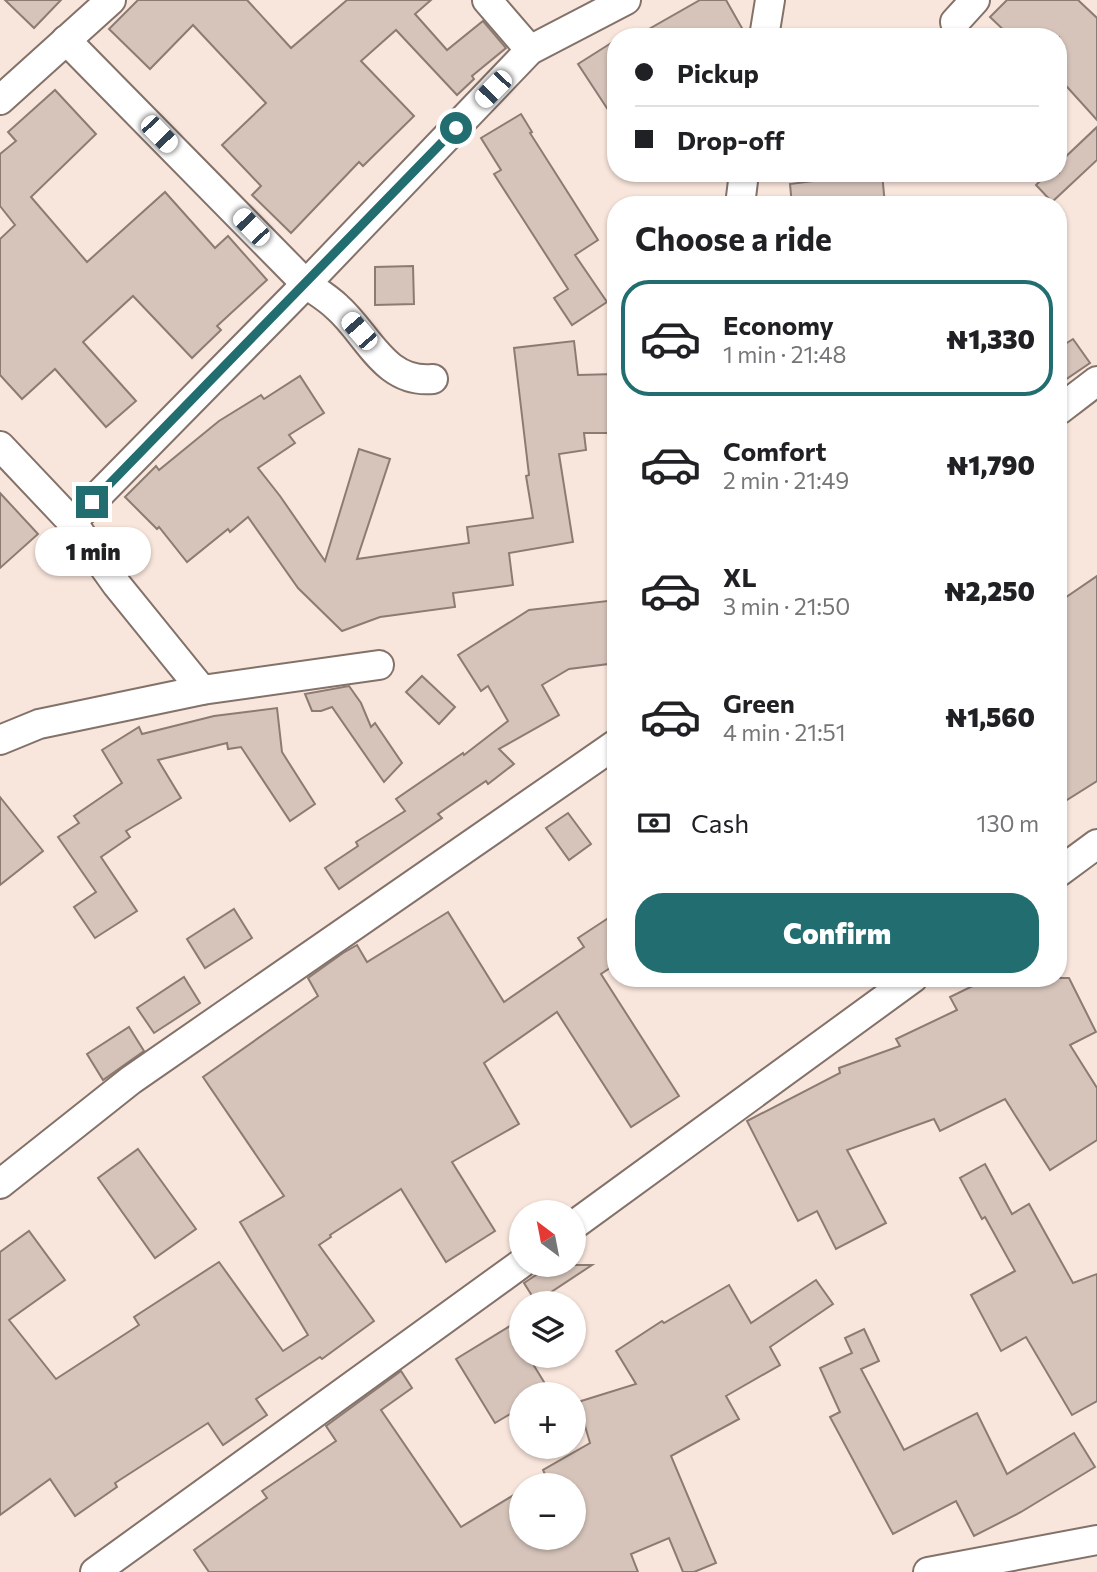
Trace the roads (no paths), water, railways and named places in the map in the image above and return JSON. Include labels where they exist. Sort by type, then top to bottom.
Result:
[{"type":"street","points":[[0,100],[111,0]]},
{"type":"street","points":[[487,0],[530,50]]},
{"type":"street","points":[[72,522],[306,284],[530,50],[626,0]]},
{"type":"street","points":[[765,28],[770,0]]},
{"type":"street","points":[[955,22],[975,0]]},
{"type":"street","points":[[66,40],[306,284],[338,307],[382,361],[399,373],[419,380],[433,379]]},
{"type":"street","points":[[1067,404],[1097,381]]},
{"type":"street","points":[[0,446],[72,522],[117,585],[202,690]]},
{"type":"street","points":[[0,740],[39,724],[202,690],[379,665]]},
{"type":"street","points":[[0,1184],[131,1080],[607,750]]},
{"type":"street","points":[[1067,866],[1097,844]]},
{"type":"street","points":[[586,1216],[901,987]]},
{"type":"street","points":[[95,1572],[509,1272]]},
{"type":"street","points":[[928,1572],[1097,1540]]}]
